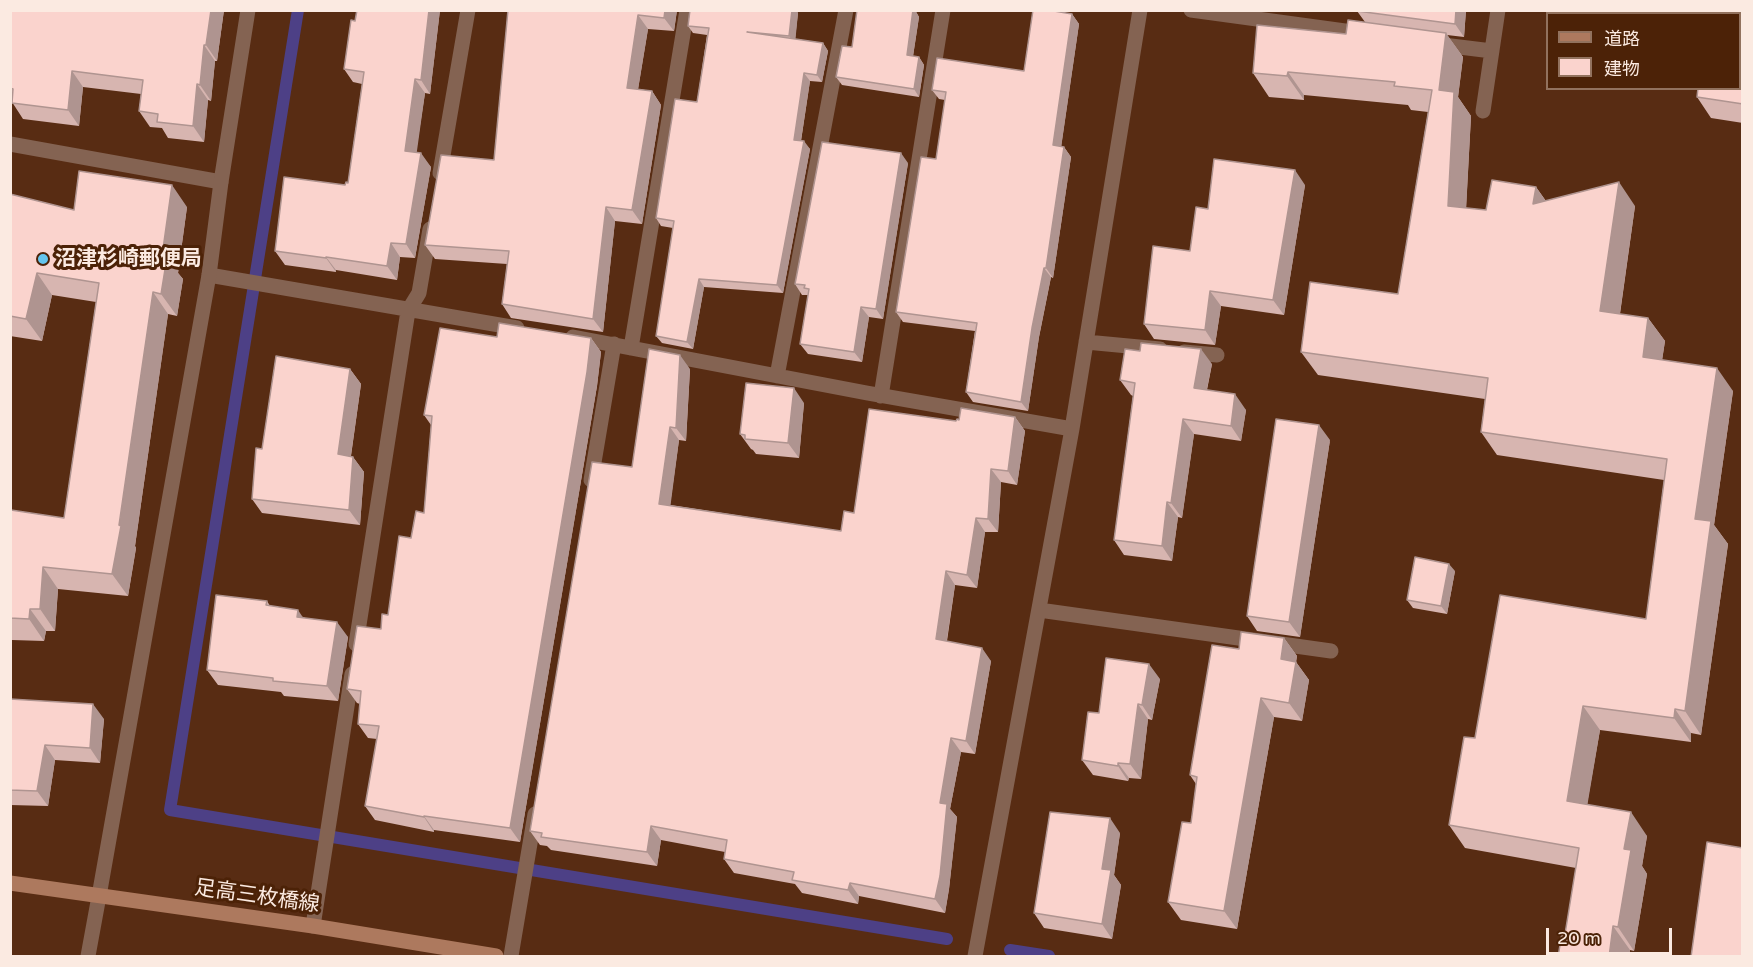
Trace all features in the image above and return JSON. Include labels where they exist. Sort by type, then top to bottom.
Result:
[{"type":"main road","name":"足高三枚橋線","points":[[10,883],[313,926],[496,957]]},
{"type":"street","points":[[88,957],[209,276],[220,182],[248,10]]},
{"type":"street","points":[[437,187],[468,10]]},
{"type":"street","points":[[631,348],[687,10]]},
{"type":"street","points":[[777,376],[846,10]]},
{"type":"street","points":[[881,396],[943,10]]},
{"type":"street","points":[[975,957],[1072,429],[1140,10]]},
{"type":"street","points":[[1191,10],[1376,36]]},
{"type":"street","points":[[1483,111],[1498,10]]},
{"type":"street","points":[[1422,42],[1492,51]]},
{"type":"street","points":[[10,144],[220,182]]},
{"type":"street","points":[[313,926],[408,310],[418,293],[433,211]]},
{"type":"street","points":[[209,276],[534,331]]},
{"type":"street","points":[[557,334],[881,396],[1072,429]]},
{"type":"street","points":[[1086,342],[1217,355]]},
{"type":"street","points":[[588,497],[614,344]]},
{"type":"street","points":[[1039,610],[1331,651]]},
{"type":"street","points":[[511,957],[537,803]]},
{"type":"building","points":[[10,10],[211,10],[206,45],[204,45],[200,85],[197,84],[193,126],[157,122],[158,114],[139,111],[143,80],[72,71],[68,110],[12,103]]},
{"type":"building","points":[[357,10],[429,10],[421,80],[415,79],[405,151],[421,153],[406,244],[391,243],[387,266],[275,251],[284,177],[345,185],[346,182],[348,183],[364,72],[344,69],[351,20],[355,21]]},
{"type":"building","points":[[508,10],[665,10],[664,18],[638,15],[627,88],[652,91],[632,210],[606,207],[593,319],[502,304],[509,251],[425,245],[441,155],[494,160]]},
{"type":"building","points":[[690,10],[792,10],[789,36],[747,32],[823,43],[817,75],[804,73],[794,140],[804,141],[777,285],[699,279],[687,342],[656,336],[674,221],[656,218],[675,99],[697,102],[709,28],[688,26]]},
{"type":"building","points":[[857,10],[913,10],[907,55],[919,57],[914,89],[836,77],[842,46],[852,47]]},
{"type":"building","points":[[1033,10],[1072,14],[1053,145],[1064,147],[1046,268],[1044,268],[1032,328],[1021,402],[966,392],[977,323],[896,312],[921,157],[936,159],[946,92],[932,90],[937,58],[1024,71]]},
{"type":"building","points":[[1357,10],[1456,10],[1455,24],[1357,11]]},
{"type":"building","points":[[1709,10],[1743,10],[1743,104],[1697,97],[1698,90],[1741,90],[1741,12],[1709,12]]},
{"type":"building","points":[[1348,20],[1446,33],[1439,90],[1454,92],[1448,206],[1486,210],[1492,180],[1536,187],[1533,204],[1619,182],[1600,311],[1648,318],[1643,357],[1717,368],[1695,519],[1711,521],[1685,711],[1675,709],[1674,718],[1583,706],[1567,801],[1631,812],[1624,849],[1631,850],[1618,927],[1613,926],[1609,957],[1558,957],[1562,933],[1565,934],[1579,848],[1449,825],[1464,737],[1475,738],[1500,595],[1646,619],[1667,459],[1481,432],[1488,378],[1301,352],[1310,282],[1398,294],[1432,90],[1394,86],[1395,82],[1288,72],[1287,76],[1253,73],[1257,25],[1346,34]]},
{"type":"building","points":[[822,142],[901,153],[876,309],[861,307],[854,352],[800,344],[809,289],[804,288],[805,285],[795,284]]},
{"type":"building","points":[[1214,159],[1295,170],[1273,300],[1210,291],[1205,330],[1144,324],[1153,246],[1190,251],[1196,207],[1208,209]]},
{"type":"building","points":[[79,171],[172,185],[162,256],[167,257],[161,294],[153,292],[119,525],[121,526],[112,574],[43,567],[40,609],[30,609],[29,619],[10,618],[11,510],[64,518],[99,283],[37,273],[26,319],[10,316],[10,194],[74,210]]},
{"type":"building","points":[[499,323],[591,338],[510,828],[424,817],[365,806],[379,726],[358,724],[361,691],[347,689],[357,626],[381,629],[382,614],[388,615],[399,536],[411,538],[416,511],[424,513],[432,416],[424,415],[440,328],[497,337]]},
{"type":"building","points":[[1141,343],[1201,349],[1194,388],[1235,394],[1231,426],[1183,419],[1171,503],[1167,502],[1162,546],[1114,540],[1135,383],[1120,380],[1125,349],[1140,351]]},
{"type":"building","points":[[649,349],[680,355],[676,428],[670,427],[659,504],[841,531],[844,511],[854,513],[869,409],[956,421],[959,420],[961,408],[1015,417],[1008,471],[991,469],[988,519],[976,518],[967,575],[946,571],[936,639],[982,648],[966,741],[951,738],[940,803],[947,804],[940,876],[935,899],[850,883],[848,890],[792,880],[794,872],[724,859],[727,840],[651,826],[647,852],[541,837],[542,833],[530,831],[592,462],[632,467]]},
{"type":"building","points":[[276,356],[350,369],[338,454],[353,457],[349,510],[252,499],[256,448],[262,449]]},
{"type":"building","points":[[746,383],[794,388],[788,443],[745,439],[745,435],[740,434]]},
{"type":"building","points":[[1276,419],[1319,425],[1289,622],[1247,616]]},
{"type":"building","points":[[1415,557],[1449,564],[1441,606],[1407,600]]},
{"type":"building","points":[[216,595],[267,601],[266,605],[298,610],[297,617],[337,622],[327,686],[273,681],[273,678],[207,670]]},
{"type":"building","points":[[1241,632],[1284,638],[1281,659],[1296,662],[1289,703],[1261,698],[1224,911],[1168,902],[1182,822],[1191,823],[1197,777],[1190,775],[1212,645],[1239,649]]},
{"type":"building","points":[[1106,658],[1149,664],[1142,705],[1138,704],[1130,764],[1118,763],[1118,766],[1082,760],[1088,712],[1099,713]]},
{"type":"building","points":[[10,699],[93,704],[90,748],[45,745],[37,791],[10,790]]},
{"type":"building","points":[[1050,812],[1110,818],[1102,869],[1111,870],[1102,924],[1034,913]]},
{"type":"building","points":[[1707,842],[1743,848],[1743,957],[1691,957]]},
{"type":"waterway","points":[[298,10],[170,810],[947,939]]},
{"type":"waterway","points":[[1010,950],[1049,956]]},
{"type":"place","name":"沼津杉崎郵便局","points":[[43,259]]}]
